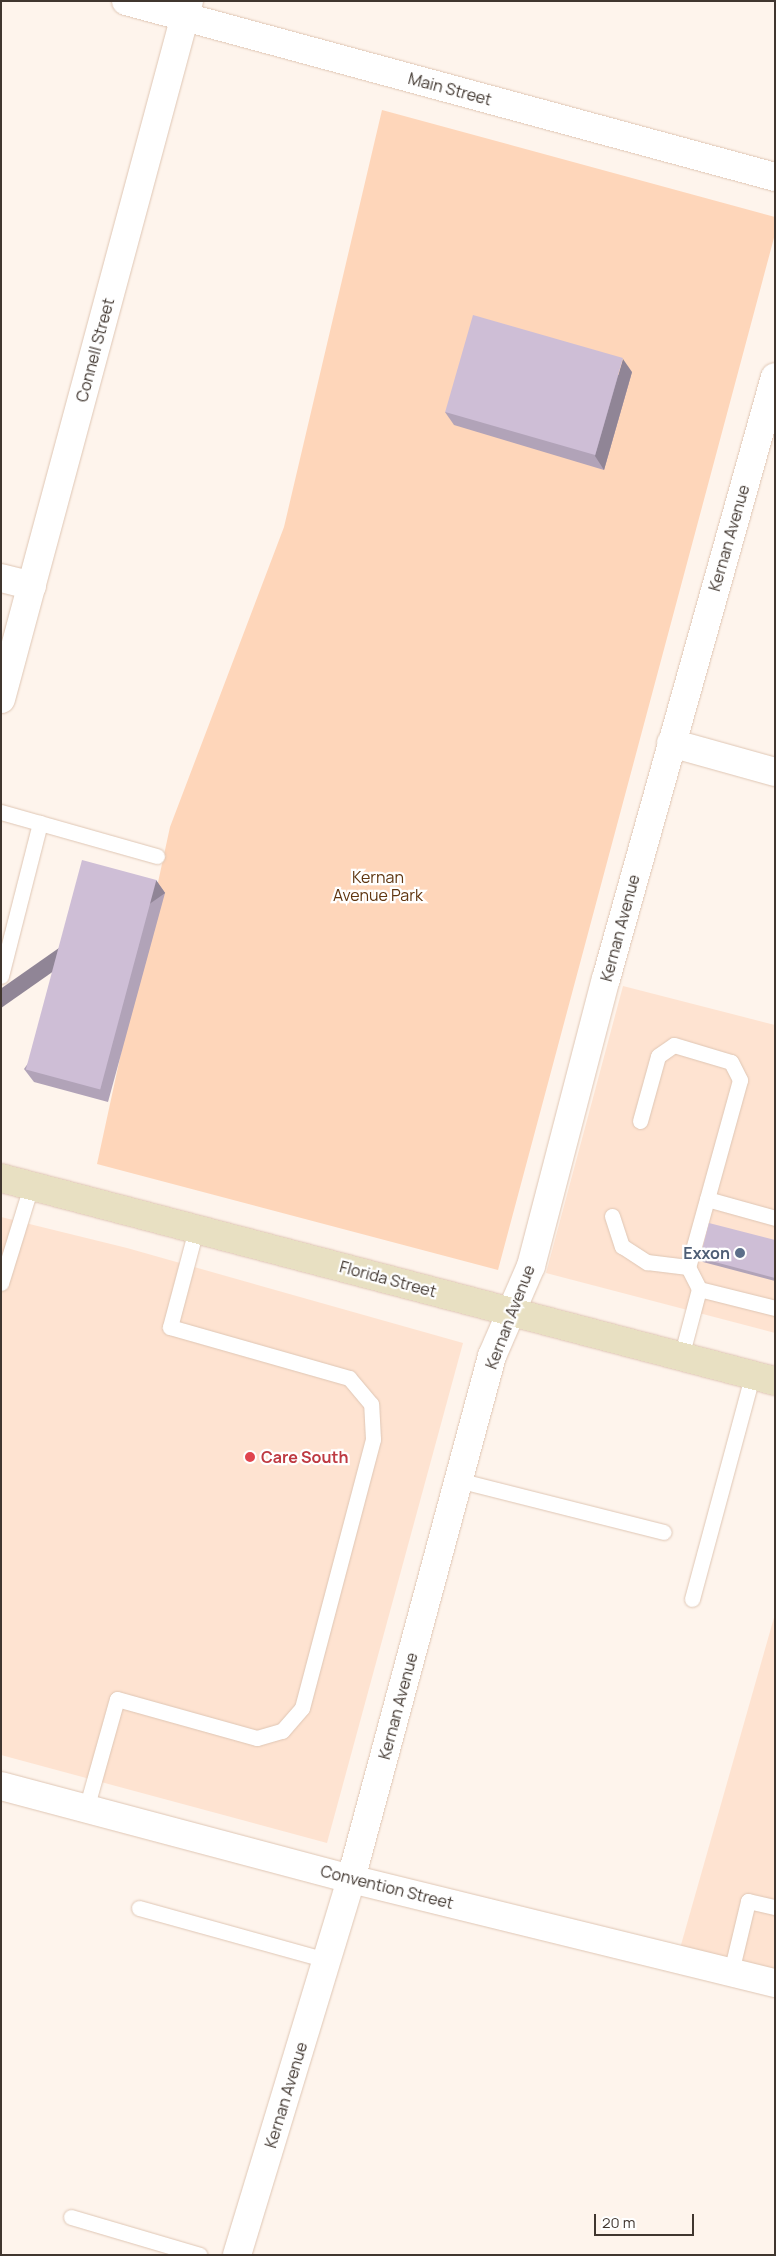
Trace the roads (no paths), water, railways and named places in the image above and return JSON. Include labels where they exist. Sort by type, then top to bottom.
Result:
[{"type":"main road","name":"Florida Street","points":[[1,1178],[512,1311],[764,1379]]},
{"type":"street","name":"Main Street","points":[[126,1],[186,9],[775,177]]},
{"type":"street","name":"Connell Street","points":[[1,699],[186,9]]},
{"type":"street","name":"Kernan Avenue","points":[[242,2254],[351,1879],[492,1356],[531,1266],[671,742],[775,378]]},
{"type":"street","points":[[1,578],[32,586]]},
{"type":"street","points":[[671,742],[775,772]]},
{"type":"street","name":"Convention Street","points":[[1,1786],[351,1879],[775,1983]]},
{"type":"lane","points":[[1,812],[157,856]]},
{"type":"lane","points":[[1,976],[40,823]]},
{"type":"lane","points":[[640,1122],[658,1056],[674,1045],[731,1062],[740,1080],[688,1267],[699,1289],[681,1357]]},
{"type":"lane","points":[[1,1283],[31,1186]]},
{"type":"lane","points":[[707,1199],[775,1218]]},
{"type":"lane","points":[[612,1216],[622,1246],[647,1262],[688,1267]]},
{"type":"lane","points":[[86,1809],[117,1699],[257,1738],[282,1731],[302,1708],[373,1439],[371,1404],[349,1378],[170,1327],[196,1229]]},
{"type":"lane","points":[[699,1289],[775,1308]]},
{"type":"lane","points":[[692,1599],[764,1379]]},
{"type":"lane","points":[[458,1480],[664,1532]]},
{"type":"lane","points":[[731,1972],[748,1901],[775,1908]]},
{"type":"lane","points":[[139,1908],[327,1960]]},
{"type":"lane","points":[[71,2218],[200,2255]]},
{"type":"place","name":"Exxon","points":[[740,1253]]},
{"type":"place","name":"Care South","points":[[250,1457]]},
{"type":"park label","name":"Kernan Avenue Park","points":[[378,886]]}]
